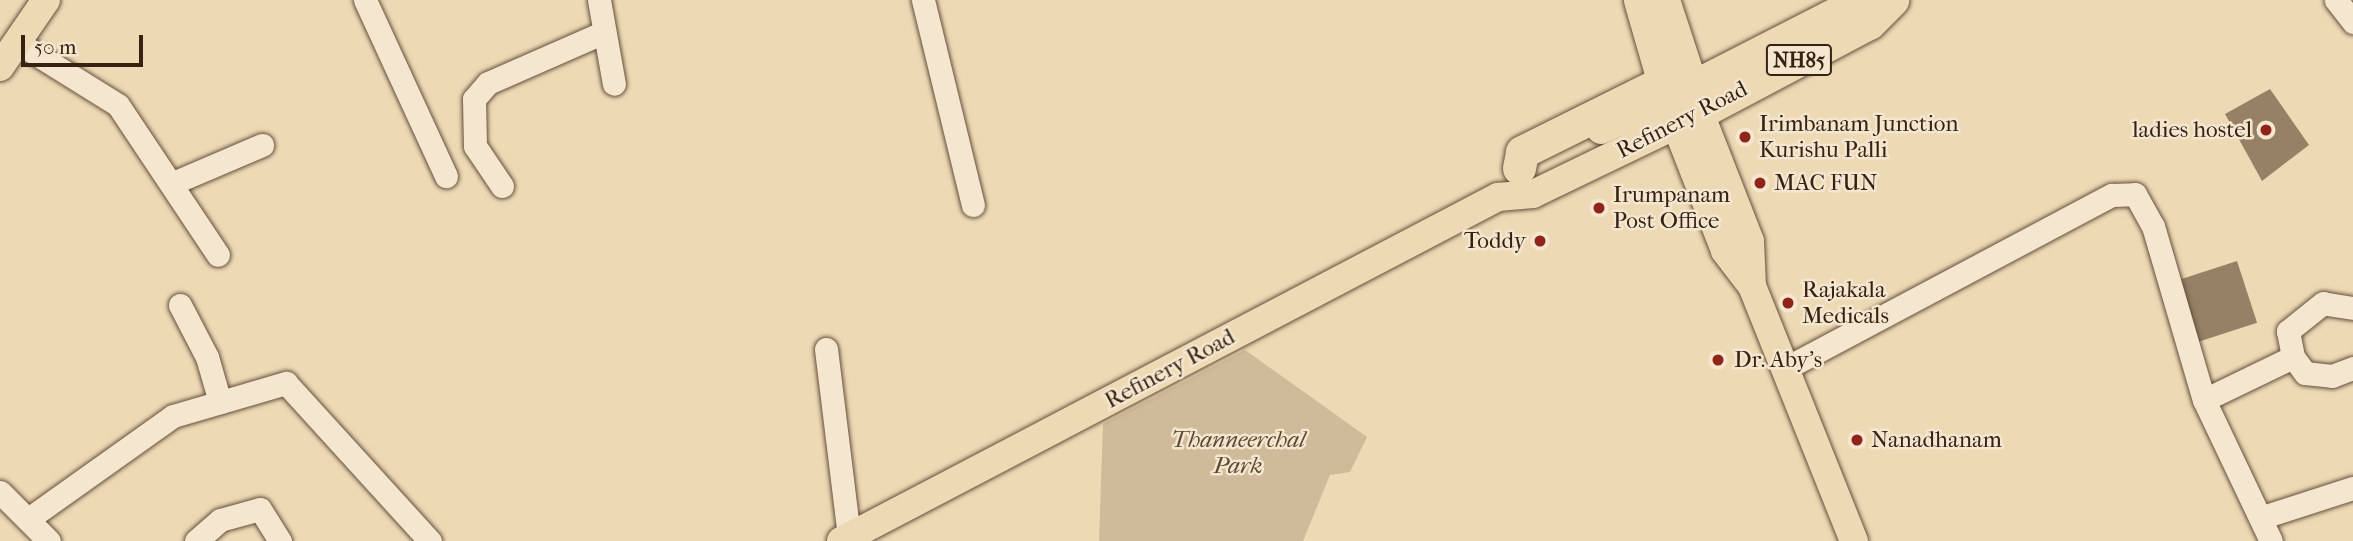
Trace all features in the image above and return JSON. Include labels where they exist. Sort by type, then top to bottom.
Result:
[{"type":"highway","points":[[1640,0],[1684,106]]},
{"type":"highway","points":[[1663,0],[1684,106]]},
{"type":"highway","points":[[1682,0],[1684,106]]},
{"type":"highway","name":"Refinery Road","points":[[1684,106],[1862,0]]},
{"type":"highway","name":"Refinery Road","points":[[1684,106],[1844,36],[1892,0]]},
{"type":"highway","points":[[1519,168],[1522,152],[1684,106]]},
{"type":"main road","points":[[0,67],[20,44],[46,0]]},
{"type":"main road","points":[[1684,106],[1725,251],[1752,285],[1854,541]]},
{"type":"main road","points":[[1684,106],[1749,241],[1752,285]]},
{"type":"main road","name":"Refinery Road","points":[[845,539],[1499,197],[1533,194],[1684,106]]},
{"type":"main road","name":"Refinery Road","points":[[1499,197],[1519,168]]},
{"type":"street","points":[[365,0],[446,176]]},
{"type":"street","points":[[599,0],[614,84]]},
{"type":"street","points":[[923,0],[973,205]]},
{"type":"street","points":[[2336,0],[2353,22]]},
{"type":"street","points":[[502,186],[475,146],[474,99],[488,83],[604,32]]},
{"type":"street","points":[[20,44],[118,105],[173,183],[218,255]]},
{"type":"street","points":[[173,183],[262,145]]},
{"type":"street","points":[[1786,368],[2112,195],[2135,194],[2153,226],[2204,400],[2263,517],[2271,541]]},
{"type":"street","points":[[2352,372],[2321,377],[2305,373],[2293,357],[2288,331],[2304,314],[2323,303],[2353,308]]},
{"type":"street","points":[[180,305],[207,356],[220,402]]},
{"type":"street","points":[[826,349],[845,539]]},
{"type":"street","points":[[2204,400],[2293,357]]},
{"type":"street","points":[[31,517],[173,416],[286,383],[430,541]]},
{"type":"street","points":[[2263,517],[2353,488]]},
{"type":"street","points":[[0,492],[31,517],[49,541]]},
{"type":"street","points":[[196,541],[220,520],[260,509],[280,541]]},
{"type":"green space","name":"Thanneerchal Park","points":[[1245,350],[1367,437],[1350,472],[1330,475],[1303,541],[1099,541],[1103,424]]},
{"type":"building","name":"ladies hostel","points":[[2270,89],[2309,145],[2262,181],[2225,114]]},
{"type":"building","points":[[2237,261],[2257,323],[2196,343],[2176,281]]},
{"type":"place","name":"ladies hostel","points":[[2266,130]]},
{"type":"place","name":"Irimbanam Junction Kurishu Palli","points":[[1745,137]]},
{"type":"place","name":"MAC FUN","points":[[1760,183]]},
{"type":"place","name":"Irumpanam Post Office","points":[[1599,208]]},
{"type":"place","name":"Toddy","points":[[1540,241]]},
{"type":"place","name":"Rajakala Medicals","points":[[1788,303]]},
{"type":"place","name":"Dr. Aby's","points":[[1718,360]]},
{"type":"place","name":"Nanadhanam","points":[[1857,440]]}]
